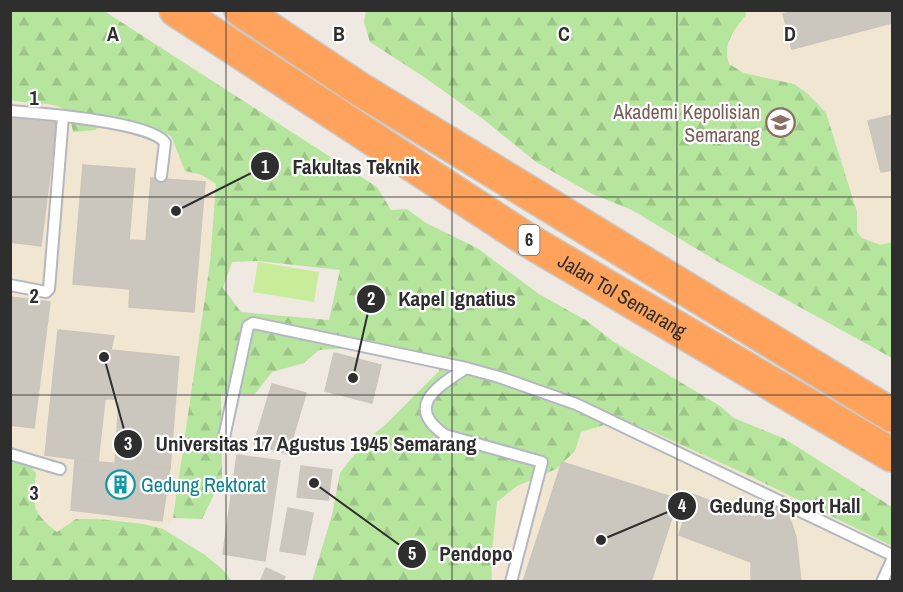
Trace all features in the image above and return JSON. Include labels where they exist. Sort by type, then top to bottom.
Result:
[{"type":"highway","name":"Jalan Tol Semarang","points":[[176,10],[526,238],[892,455]]},
{"type":"highway","name":"Jalan Tol Semarang","points":[[241,10],[368,95],[892,416]]},
{"type":"lane","points":[[10,111],[121,125],[158,135],[165,143],[161,176]]},
{"type":"lane","points":[[10,285],[46,292],[49,289],[63,116]]},
{"type":"lane","points":[[223,442],[249,326],[252,323],[466,368],[576,404],[892,557],[882,582]]},
{"type":"lane","points":[[466,368],[438,387],[428,398],[426,416],[432,426],[445,435],[542,462],[511,582]]},
{"type":"lane","points":[[10,454],[60,468]]},
{"type":"shaded area","name":"Akademi Kepolisian Semarang","points":[[619,11],[892,11],[892,347]]},
{"type":"shaded area","points":[[10,100],[60,106],[69,112],[107,124],[142,124],[171,136],[185,171],[202,175],[217,184],[210,263],[173,518],[163,529],[143,524],[99,519],[57,532],[39,518],[34,500],[36,473],[11,451]]},
{"type":"shaded area","points":[[607,424],[635,425],[653,432],[750,476],[892,546],[892,581],[492,582],[491,561],[496,502],[517,486],[556,469],[575,451],[581,432]]},
{"type":"green space","points":[[366,10],[745,11],[746,15],[728,44],[729,64],[744,73],[794,84],[807,93],[826,113],[857,212],[857,232],[862,238],[880,245],[892,242],[892,358],[720,263],[632,210],[592,194],[536,162],[483,119],[370,42],[364,22]]},
{"type":"green space","points":[[10,11],[104,11],[377,187],[391,210],[407,209],[426,223],[477,248],[539,294],[587,321],[614,342],[720,406],[734,418],[785,439],[892,507],[892,546],[750,476],[653,432],[635,425],[607,424],[581,432],[575,451],[556,469],[517,486],[497,502],[491,561],[492,581],[312,581],[332,515],[340,473],[364,442],[385,425],[439,371],[439,360],[361,347],[319,350],[304,363],[272,372],[255,394],[221,394],[222,478],[202,519],[173,518],[210,263],[216,184],[202,175],[185,171],[171,136],[142,124],[107,124],[95,130],[73,132],[69,112],[63,108],[11,100]],"holes":[[[258,261],[340,270],[329,320],[241,312],[223,288],[232,262]]]},
{"type":"green space","points":[[258,262],[319,272],[314,302],[253,292]]},
{"type":"green space","points":[[10,451],[18,452],[36,473],[35,507],[48,525],[57,532],[76,519],[143,524],[163,529],[205,555],[232,581],[11,581]]},
{"type":"building","points":[[797,10],[892,10],[892,23],[792,49],[783,14]]},
{"type":"building","points":[[10,114],[57,118],[41,246],[10,242]]},
{"type":"building","points":[[892,115],[892,170],[881,172],[868,121]]},
{"type":"building","points":[[83,165],[135,169],[129,240],[146,241],[151,178],[205,182],[194,312],[129,307],[130,289],[73,284]]},
{"type":"building","points":[[10,297],[50,302],[34,428],[10,425]]},
{"type":"building","points":[[58,330],[114,336],[111,350],[179,357],[170,468],[115,463],[119,399],[105,399],[98,462],[45,455]]},
{"type":"building","points":[[334,353],[381,365],[372,403],[325,391]]},
{"type":"building","points":[[272,384],[306,393],[288,454],[254,444]]},
{"type":"building","points":[[237,455],[280,461],[265,561],[223,554]]},
{"type":"building","name":"Gedung Rektorat","points":[[75,460],[170,468],[162,521],[71,510]]},
{"type":"building","points":[[562,462],[678,499],[651,582],[523,582]]},
{"type":"building","points":[[301,466],[332,470],[328,500],[297,497]]},
{"type":"building","points":[[692,494],[756,518],[755,504],[786,506],[796,537],[801,582],[751,582],[751,562],[679,535]]},
{"type":"building","points":[[288,508],[313,513],[305,555],[280,551]]},
{"type":"building","points":[[266,568],[285,577],[283,582],[260,582]]},
{"type":"place","name":"Akademi Kepolisian Semarang","points":[[781,123]]},
{"type":"place","name":"Fakultas Teknik","points":[[176,211]]},
{"type":"place","name":"Universitas 17 Agustus 1945 Semarang","points":[[104,357]]},
{"type":"place","name":"Kapel Ignatius","points":[[353,378]]},
{"type":"place","name":"Pendopo","points":[[314,483]]},
{"type":"place","name":"Gedung Rektorat","points":[[120,485]]},
{"type":"place","name":"Gedung Sport Hall","points":[[601,540]]}]
